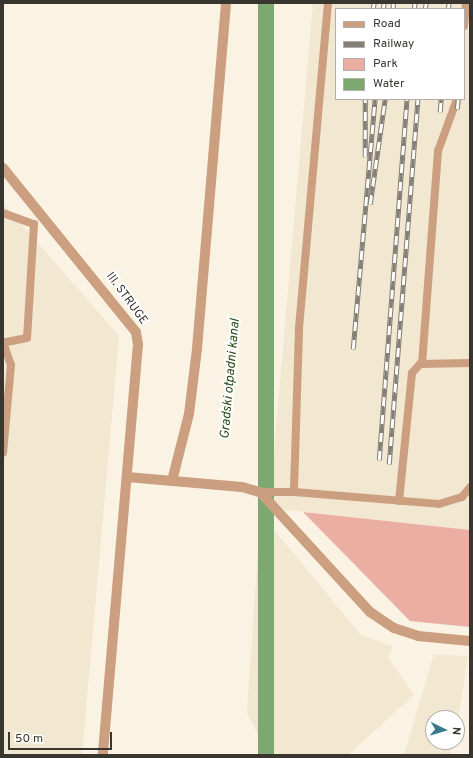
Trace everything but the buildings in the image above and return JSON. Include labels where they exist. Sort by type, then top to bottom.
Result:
[{"type":"street","points":[[172,481],[189,414],[196,356],[226,3]]},
{"type":"street","name":"III. STRUGE","points":[[3,168],[136,332],[138,344],[103,755]]},
{"type":"street","points":[[127,478],[242,487],[260,492],[370,612],[394,628],[418,636],[470,641]]},
{"type":"lane","points":[[294,492],[299,330],[328,3]]},
{"type":"lane","points":[[465,14],[466,3]]},
{"type":"lane","points":[[422,364],[438,152],[457,100]]},
{"type":"lane","points":[[3,213],[34,224],[27,338],[4,342],[11,365],[3,453]]},
{"type":"lane","points":[[399,501],[412,372],[422,364],[470,363]]},
{"type":"lane","points":[[260,492],[294,492],[399,501],[452,502],[470,487]]},
{"type":"shaded area","points":[[313,3],[470,3],[470,530],[269,508]]},
{"type":"shaded area","points":[[3,203],[119,336],[82,755],[3,755]]},
{"type":"shaded area","points":[[270,525],[361,635],[393,647],[388,658],[414,695],[348,755],[269,755],[247,713],[259,534]]},
{"type":"shaded area","points":[[434,654],[468,656],[460,710],[425,710],[425,750],[452,750],[450,755],[404,755]]},
{"type":"green space","points":[[303,512],[470,530],[470,627],[410,621]]},
{"type":"water","points":[[258,3],[274,3],[274,755],[258,755]]},
{"type":"railway","points":[[373,8],[374,3]]},
{"type":"railway","points":[[383,8],[384,3]]},
{"type":"railway","points":[[393,3],[393,8]]},
{"type":"railway","points":[[414,8],[415,3]]},
{"type":"railway","points":[[425,8],[426,3]]},
{"type":"railway","points":[[448,8],[449,3]]},
{"type":"railway","points":[[365,100],[365,157]]},
{"type":"railway","points":[[353,349],[375,100]]},
{"type":"railway","points":[[370,204],[385,100]]},
{"type":"railway","points":[[379,460],[407,100]]},
{"type":"railway","points":[[389,464],[418,100]]},
{"type":"railway","points":[[440,112],[441,100]]},
{"type":"railway","points":[[457,109],[458,100]]},
{"type":"water label","name":"Gradski otpadni kanal","points":[[231,379]]}]
